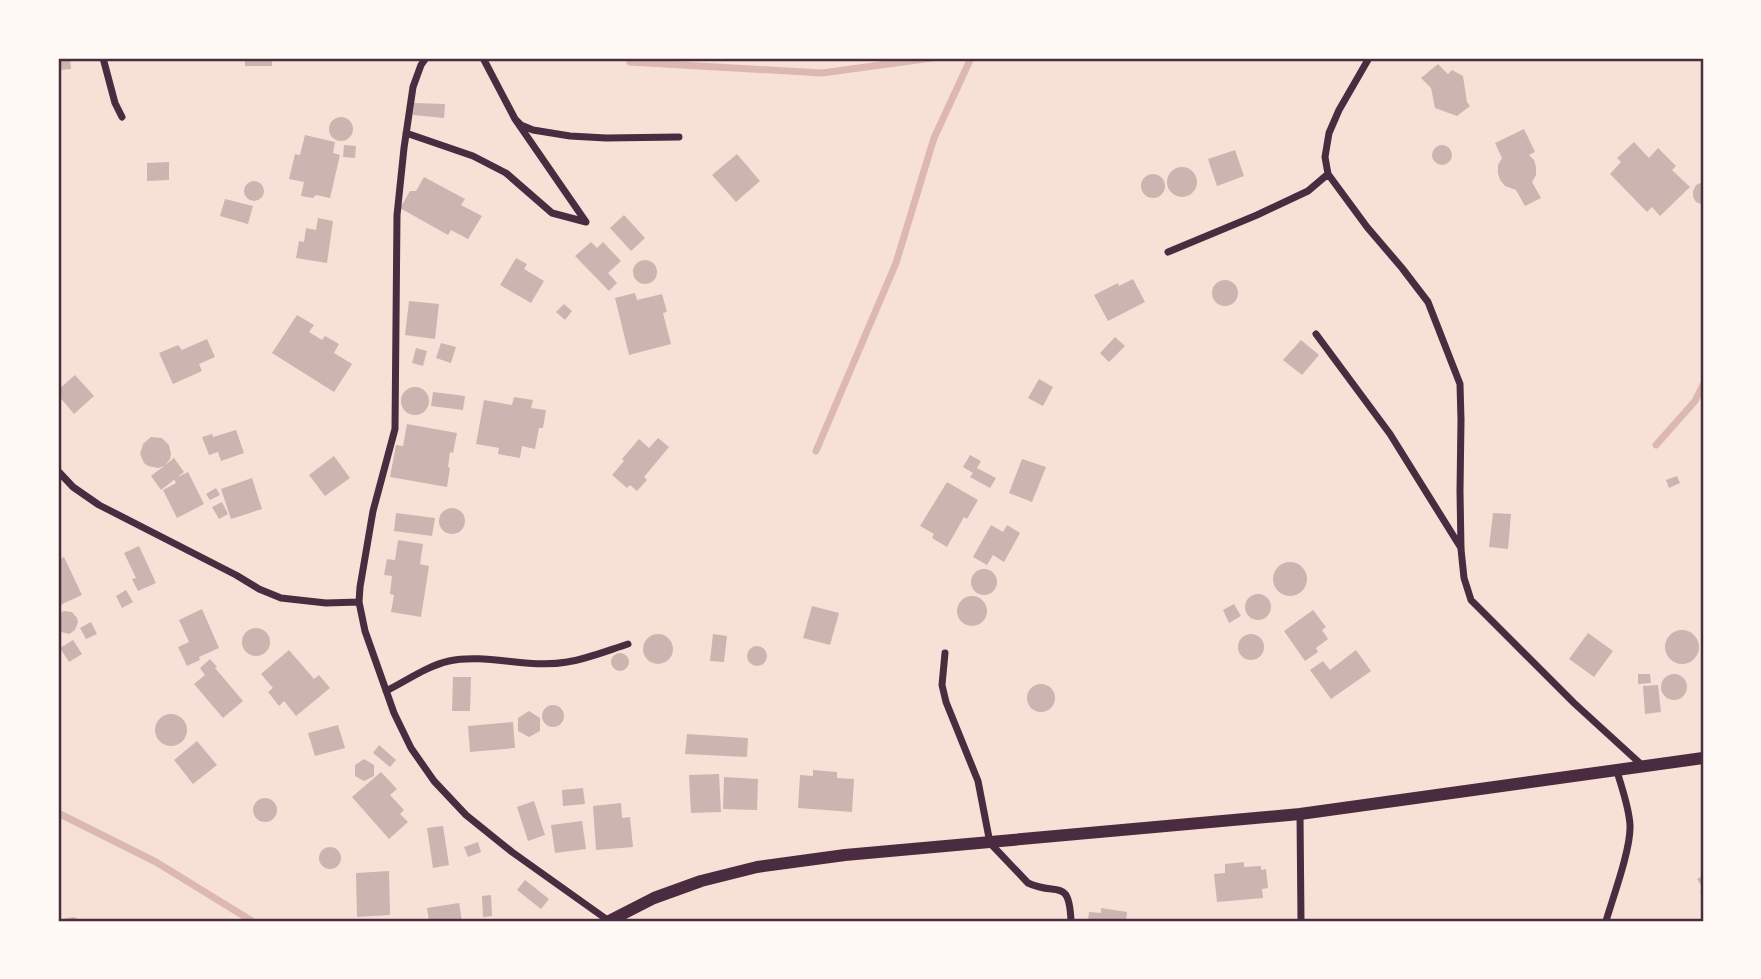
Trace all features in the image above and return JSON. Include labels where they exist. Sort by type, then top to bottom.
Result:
[{"type":"street","points":[[103,58],[115,103],[122,117]]},
{"type":"street","points":[[406,132],[473,156],[495,167],[506,173],[552,213],[586,222],[515,119],[483,58]]},
{"type":"street","points":[[1369,58],[1329,133],[1325,157],[1328,174],[1428,302],[1460,384],[1461,549],[1464,578],[1471,600],[1564,693],[1645,767]]},
{"type":"street","points":[[421,60],[413,87],[406,132],[397,215],[395,429],[373,511],[360,587],[359,602],[365,631],[394,713],[411,748],[434,781],[466,814],[512,852],[609,921],[654,898],[701,881],[757,867],[845,855],[1300,814],[1703,758]]},
{"type":"street","points":[[515,119],[533,130],[570,136],[679,137]]},
{"type":"street","points":[[1168,251],[1308,191],[1328,174]]},
{"type":"street","points":[[1316,334],[1390,434],[1461,549]]},
{"type":"street","points":[[58,471],[73,487],[99,505],[259,589],[281,598],[326,603],[359,602]]},
{"type":"street","points":[[386,691],[447,662],[467,659],[527,663],[567,662],[628,644]]},
{"type":"street","points":[[945,653],[942,685],[946,702],[978,781],[990,843],[1028,883],[1064,892],[1068,897],[1070,921]]},
{"type":"street","points":[[1606,921],[1630,828],[1617,771]]},
{"type":"street","points":[[1300,814],[1301,921]]},
{"type":"building","points":[[58,58],[70,58],[71,69],[58,70]]},
{"type":"building","points":[[245,58],[272,58],[272,66],[245,66]]},
{"type":"building","points":[[1438,64],[1448,74],[1452,70],[1463,76],[1470,106],[1457,116],[1435,108],[1431,88],[1421,78]]},
{"type":"building","points":[[414,103],[445,104],[444,118],[413,115]]},
{"type":"building","points":[[341,117],[350,120],[353,129],[350,138],[341,141],[332,138],[329,129],[332,120]]},
{"type":"building","points":[[1524,129],[1535,152],[1529,155],[1536,167],[1532,182],[1541,198],[1525,206],[1516,190],[1505,186],[1500,180],[1498,165],[1502,158],[1495,143]]},
{"type":"building","points":[[305,135],[335,142],[333,153],[340,155],[330,198],[301,196],[304,182],[289,179],[295,154],[300,155]]},
{"type":"building","points":[[1634,142],[1649,158],[1658,148],[1676,166],[1672,170],[1690,187],[1660,216],[1652,207],[1647,212],[1610,174],[1621,162],[1617,158]]},
{"type":"building","points":[[344,145],[356,146],[355,158],[343,157]]},
{"type":"building","points":[[1438,145],[1446,145],[1452,155],[1446,165],[1438,165],[1432,159],[1432,151]]},
{"type":"building","points":[[1235,150],[1244,176],[1217,186],[1208,159]]},
{"type":"building","points":[[737,154],[760,181],[736,202],[712,175]]},
{"type":"building","points":[[169,162],[169,180],[147,181],[147,163]]},
{"type":"building","points":[[1182,167],[1188,168],[1196,176],[1196,188],[1188,196],[1182,197],[1176,196],[1168,188],[1167,182],[1168,176],[1176,168]]},
{"type":"building","points":[[1153,174],[1164,181],[1165,186],[1158,197],[1153,198],[1142,191],[1141,186],[1148,175]]},
{"type":"building","points":[[424,177],[465,199],[461,205],[482,216],[468,239],[451,230],[448,235],[400,208],[410,191],[416,191]]},
{"type":"building","points":[[254,181],[261,184],[264,191],[261,198],[254,201],[247,198],[244,191],[247,184]]},
{"type":"building","points":[[1703,182],[1703,205],[1696,202],[1693,191],[1696,185]]},
{"type":"building","points":[[225,199],[253,206],[248,224],[220,216]]},
{"type":"building","points":[[624,215],[645,238],[631,251],[610,228]]},
{"type":"building","points":[[318,218],[333,221],[327,263],[296,258],[299,241],[304,242],[306,228],[316,230]]},
{"type":"building","points":[[591,242],[597,248],[603,242],[621,261],[608,273],[617,283],[609,291],[575,256]]},
{"type":"building","points":[[516,258],[527,264],[524,269],[544,281],[531,303],[500,285]]},
{"type":"building","points":[[645,260],[654,263],[657,272],[654,281],[645,284],[636,281],[633,272],[636,263]]},
{"type":"building","points":[[1133,279],[1145,302],[1108,321],[1094,295]]},
{"type":"building","points":[[1225,280],[1234,284],[1238,293],[1234,302],[1225,306],[1216,302],[1212,293],[1216,284]]},
{"type":"building","points":[[635,293],[637,300],[662,294],[667,312],[663,313],[671,344],[629,355],[615,298]]},
{"type":"building","points":[[409,301],[439,304],[435,339],[405,335]]},
{"type":"building","points":[[564,304],[572,311],[565,320],[556,312]]},
{"type":"building","points":[[297,315],[314,325],[309,332],[322,340],[325,336],[339,344],[334,353],[352,364],[334,392],[272,353]]},
{"type":"building","points":[[1115,337],[1125,346],[1109,362],[1100,353]]},
{"type":"building","points":[[207,339],[215,357],[199,364],[202,371],[173,384],[159,353],[178,345],[182,350]]},
{"type":"building","points":[[1301,340],[1319,355],[1302,375],[1283,360]]},
{"type":"building","points":[[441,343],[456,347],[451,363],[436,358]]},
{"type":"building","points":[[416,348],[427,351],[423,366],[412,363]]},
{"type":"building","points":[[75,375],[94,396],[74,414],[58,395],[58,390]]},
{"type":"building","points":[[1039,379],[1053,387],[1043,406],[1028,398]]},
{"type":"building","points":[[415,387],[425,391],[429,401],[425,411],[415,415],[405,411],[401,401],[405,391]]},
{"type":"building","points":[[433,392],[465,396],[463,410],[431,406]]},
{"type":"building","points":[[514,397],[533,400],[531,408],[546,410],[535,449],[522,446],[520,458],[498,454],[499,448],[476,444],[484,400],[512,405]]},
{"type":"building","points":[[407,424],[457,433],[453,453],[450,452],[447,487],[390,477],[396,445],[403,446]]},
{"type":"building","points":[[236,430],[244,453],[221,461],[218,452],[209,455],[202,437],[212,434],[213,437]]},
{"type":"building","points":[[151,437],[162,438],[169,445],[170,459],[165,465],[174,458],[184,472],[161,490],[151,476],[164,466],[148,466],[140,454],[143,444]]},
{"type":"building","points":[[658,438],[669,447],[644,477],[647,480],[637,491],[630,485],[627,488],[612,475],[639,439],[649,448]]},
{"type":"building","points":[[970,455],[981,461],[977,468],[996,478],[990,488],[970,477],[973,473],[963,467]]},
{"type":"building","points":[[334,456],[350,478],[325,496],[309,475]]},
{"type":"building","points":[[1022,459],[1046,467],[1032,502],[1009,493]]},
{"type":"building","points":[[188,472],[204,504],[177,518],[163,490],[176,483],[174,479]]},
{"type":"building","points":[[1677,476],[1680,483],[1669,488],[1666,480]]},
{"type":"building","points":[[252,478],[262,509],[231,519],[221,489]]},
{"type":"building","points":[[947,482],[978,500],[967,519],[964,517],[947,547],[932,538],[934,534],[920,526]]},
{"type":"building","points":[[216,488],[220,495],[210,500],[206,494]]},
{"type":"building","points":[[222,502],[228,514],[219,519],[212,507]]},
{"type":"building","points":[[452,508],[461,512],[465,521],[461,530],[452,534],[443,530],[439,521],[443,512]]},
{"type":"building","points":[[396,513],[435,518],[432,536],[394,531]]},
{"type":"building","points":[[1493,513],[1511,514],[1508,549],[1489,547]]},
{"type":"building","points":[[991,525],[1003,532],[1007,525],[1020,533],[1004,562],[993,555],[987,565],[973,557]]},
{"type":"building","points":[[398,540],[423,544],[420,564],[429,566],[421,617],[391,612],[394,595],[390,594],[392,576],[384,575],[387,559],[395,560]]},
{"type":"building","points":[[59,546],[60,559],[64,557],[82,595],[58,606]]},
{"type":"building","points":[[139,546],[156,583],[138,591],[132,579],[136,578],[124,553]]},
{"type":"building","points":[[1290,562],[1302,567],[1307,579],[1302,591],[1290,596],[1278,591],[1273,579],[1278,567]]},
{"type":"building","points":[[984,569],[993,573],[997,582],[993,591],[984,595],[975,591],[971,582],[975,573]]},
{"type":"building","points":[[126,590],[133,602],[122,608],[116,596]]},
{"type":"building","points":[[1258,594],[1267,598],[1271,607],[1267,616],[1258,620],[1249,616],[1245,607],[1249,598]]},
{"type":"building","points":[[972,596],[978,597],[986,605],[986,617],[978,625],[972,626],[966,625],[958,617],[957,611],[958,605],[966,597]]},
{"type":"building","points":[[1234,604],[1241,616],[1229,623],[1223,610]]},
{"type":"building","points":[[812,606],[839,613],[830,645],[803,638]]},
{"type":"building","points":[[202,609],[219,648],[187,666],[178,647],[189,642],[179,620]]},
{"type":"building","points":[[1313,610],[1326,627],[1322,630],[1328,639],[1316,648],[1318,652],[1305,661],[1284,631]]},
{"type":"building","points":[[64,611],[72,612],[78,622],[75,630],[69,634],[58,631],[58,614]]},
{"type":"building","points":[[91,622],[97,634],[86,639],[80,628]]},
{"type":"building","points":[[256,628],[266,632],[270,642],[266,652],[256,656],[246,652],[242,642],[246,632]]},
{"type":"building","points":[[1682,630],[1694,635],[1699,647],[1694,659],[1682,664],[1670,659],[1665,647],[1670,635]]},
{"type":"building","points":[[1588,633],[1613,651],[1594,677],[1569,659]]},
{"type":"building","points":[[658,634],[669,638],[673,649],[669,660],[658,664],[647,660],[643,649],[647,638]]},
{"type":"building","points":[[713,634],[727,636],[724,662],[710,661]]},
{"type":"building","points":[[1251,634],[1260,638],[1264,647],[1260,656],[1251,660],[1242,656],[1238,647],[1242,638]]},
{"type":"building","points":[[73,640],[82,654],[69,662],[60,648]]},
{"type":"building","points":[[757,646],[764,649],[767,656],[764,663],[757,666],[750,663],[747,656],[750,649]]},
{"type":"building","points":[[289,650],[314,679],[319,675],[330,688],[296,716],[284,701],[279,706],[268,692],[273,688],[261,674]]},
{"type":"building","points":[[1356,650],[1371,671],[1331,699],[1310,670],[1323,661],[1330,670]]},
{"type":"building","points":[[616,653],[624,653],[629,662],[627,669],[616,671],[611,666],[611,658]]},
{"type":"building","points":[[210,659],[243,701],[223,718],[194,684],[205,675],[200,668]]},
{"type":"building","points":[[1638,674],[1650,674],[1651,683],[1638,684]]},
{"type":"building","points":[[1674,674],[1683,678],[1687,687],[1683,696],[1674,700],[1665,696],[1661,687],[1665,678]]},
{"type":"building","points":[[453,677],[471,677],[470,711],[452,711]]},
{"type":"building","points":[[1041,684],[1051,688],[1055,698],[1051,708],[1041,712],[1031,708],[1027,698],[1031,688]]},
{"type":"building","points":[[1658,685],[1661,712],[1645,714],[1643,686]]},
{"type":"building","points":[[553,705],[561,708],[564,716],[561,724],[553,727],[545,724],[542,716],[545,708]]},
{"type":"building","points":[[529,711],[540,718],[540,731],[529,737],[518,731],[518,718]]},
{"type":"building","points":[[171,714],[182,719],[187,730],[182,741],[171,746],[160,741],[155,730],[160,719]]},
{"type":"building","points":[[513,722],[515,748],[470,752],[468,726]]},
{"type":"building","points":[[338,725],[345,748],[315,756],[308,733]]},
{"type":"building","points":[[687,734],[748,738],[747,757],[685,754]]},
{"type":"building","points":[[197,741],[217,765],[193,784],[174,760]]},
{"type":"building","points":[[379,745],[396,760],[390,767],[373,753]]},
{"type":"building","points":[[364,759],[374,765],[374,776],[364,781],[355,776],[355,765]]},
{"type":"building","points":[[813,770],[837,772],[837,778],[854,779],[852,812],[798,808],[800,775],[813,776]]},
{"type":"building","points":[[381,772],[397,789],[390,795],[404,810],[400,814],[408,822],[389,839],[352,797]]},
{"type":"building","points":[[719,774],[721,812],[691,813],[689,775]]},
{"type":"building","points":[[724,777],[758,779],[757,810],[723,809]]},
{"type":"building","points":[[583,788],[585,804],[563,806],[562,790]]},
{"type":"building","points":[[265,798],[274,801],[277,810],[274,819],[265,822],[256,819],[253,810],[256,801]]},
{"type":"building","points":[[534,801],[545,835],[528,841],[517,807]]},
{"type":"building","points":[[621,803],[622,818],[630,817],[633,847],[596,850],[593,806]]},
{"type":"building","points":[[582,821],[586,849],[555,853],[551,825]]},
{"type":"building","points":[[443,826],[449,865],[433,868],[427,828]]},
{"type":"building","points":[[478,842],[481,852],[468,857],[464,847]]},
{"type":"building","points":[[330,847],[338,850],[341,858],[338,866],[330,869],[322,866],[319,858],[322,850]]},
{"type":"building","points":[[1244,862],[1244,867],[1261,866],[1261,870],[1266,869],[1268,888],[1262,889],[1263,898],[1217,902],[1214,874],[1225,873],[1225,864]]},
{"type":"building","points":[[389,871],[390,915],[357,917],[356,873]]},
{"type":"building","points":[[1703,875],[1703,889],[1697,879]]},
{"type":"building","points":[[525,880],[549,899],[541,909],[517,890]]},
{"type":"building","points":[[491,895],[492,916],[483,917],[482,896]]},
{"type":"building","points":[[459,903],[462,921],[429,921],[427,908]]},
{"type":"building","points":[[1101,908],[1127,912],[1126,921],[1088,921],[1089,912],[1101,913]]},
{"type":"building","points":[[74,917],[82,921],[59,921],[67,918]]},
{"type":"waterway","points":[[630,62],[822,73],[932,58]]},
{"type":"waterway","points":[[816,451],[896,263],[934,138],[971,58]]},
{"type":"waterway","points":[[1656,445],[1695,401],[1703,385]]},
{"type":"waterway","points":[[58,813],[156,862],[252,921]]}]
